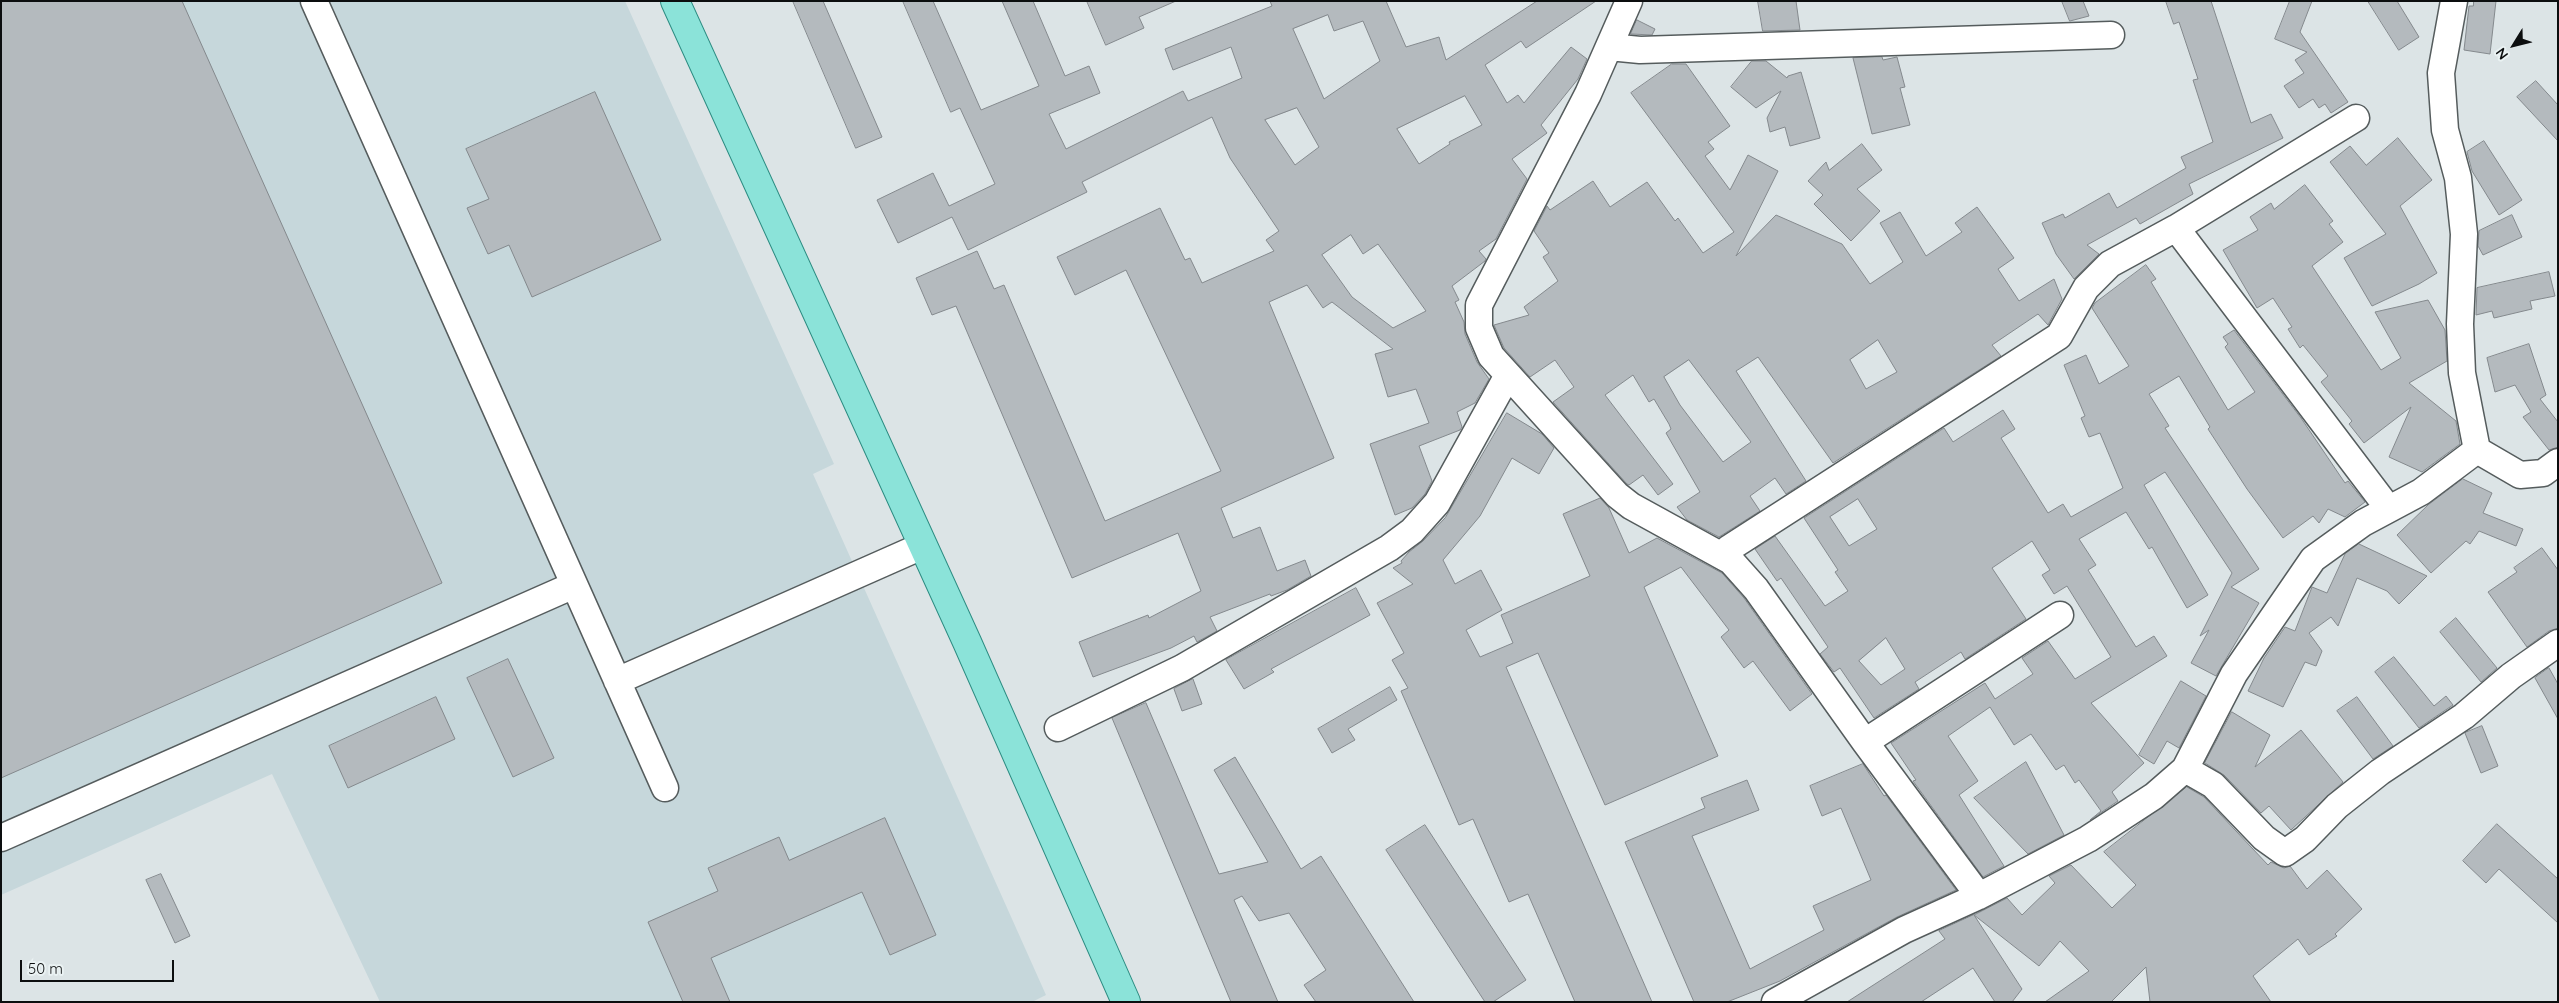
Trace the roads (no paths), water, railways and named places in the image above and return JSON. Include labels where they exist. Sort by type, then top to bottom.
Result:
[{"type":"main road","points":[[675,1],[1126,1002]]},
{"type":"street","points":[[314,1],[665,788]]},
{"type":"street","points":[[1629,1],[1588,94],[1479,304],[1479,328],[1491,356],[1617,495],[1631,506],[1731,562],[1756,589],[1865,742],[1979,896]]},
{"type":"street","points":[[2454,1],[2441,73],[2445,130],[2458,178],[2464,234],[2460,324],[2462,373],[2477,450],[2520,475],[2543,473],[2558,462]]},
{"type":"street","points":[[1610,47],[1640,50],[2111,36]]},
{"type":"street","points":[[1731,562],[1728,549],[2059,336],[2086,288],[2110,264],[2176,228],[2356,118]]},
{"type":"street","points":[[2176,228],[2388,508]]},
{"type":"street","points":[[1058,728],[1182,668],[1389,548],[1412,531],[1437,503],[1508,375]]},
{"type":"street","points":[[1776,1002],[1904,930],[1979,896],[2088,839],[2154,796],[2186,769],[2234,674],[2313,560],[2363,523],[2421,492],[2477,450]]},
{"type":"street","points":[[617,681],[922,546]]},
{"type":"street","points":[[1,838],[574,585]]},
{"type":"street","points":[[1865,742],[2060,615]]},
{"type":"street","points":[[2186,769],[2212,785],[2264,838],[2285,853],[2305,839],[2336,806],[2380,772],[2464,716],[2511,676],[2558,643]]}]
